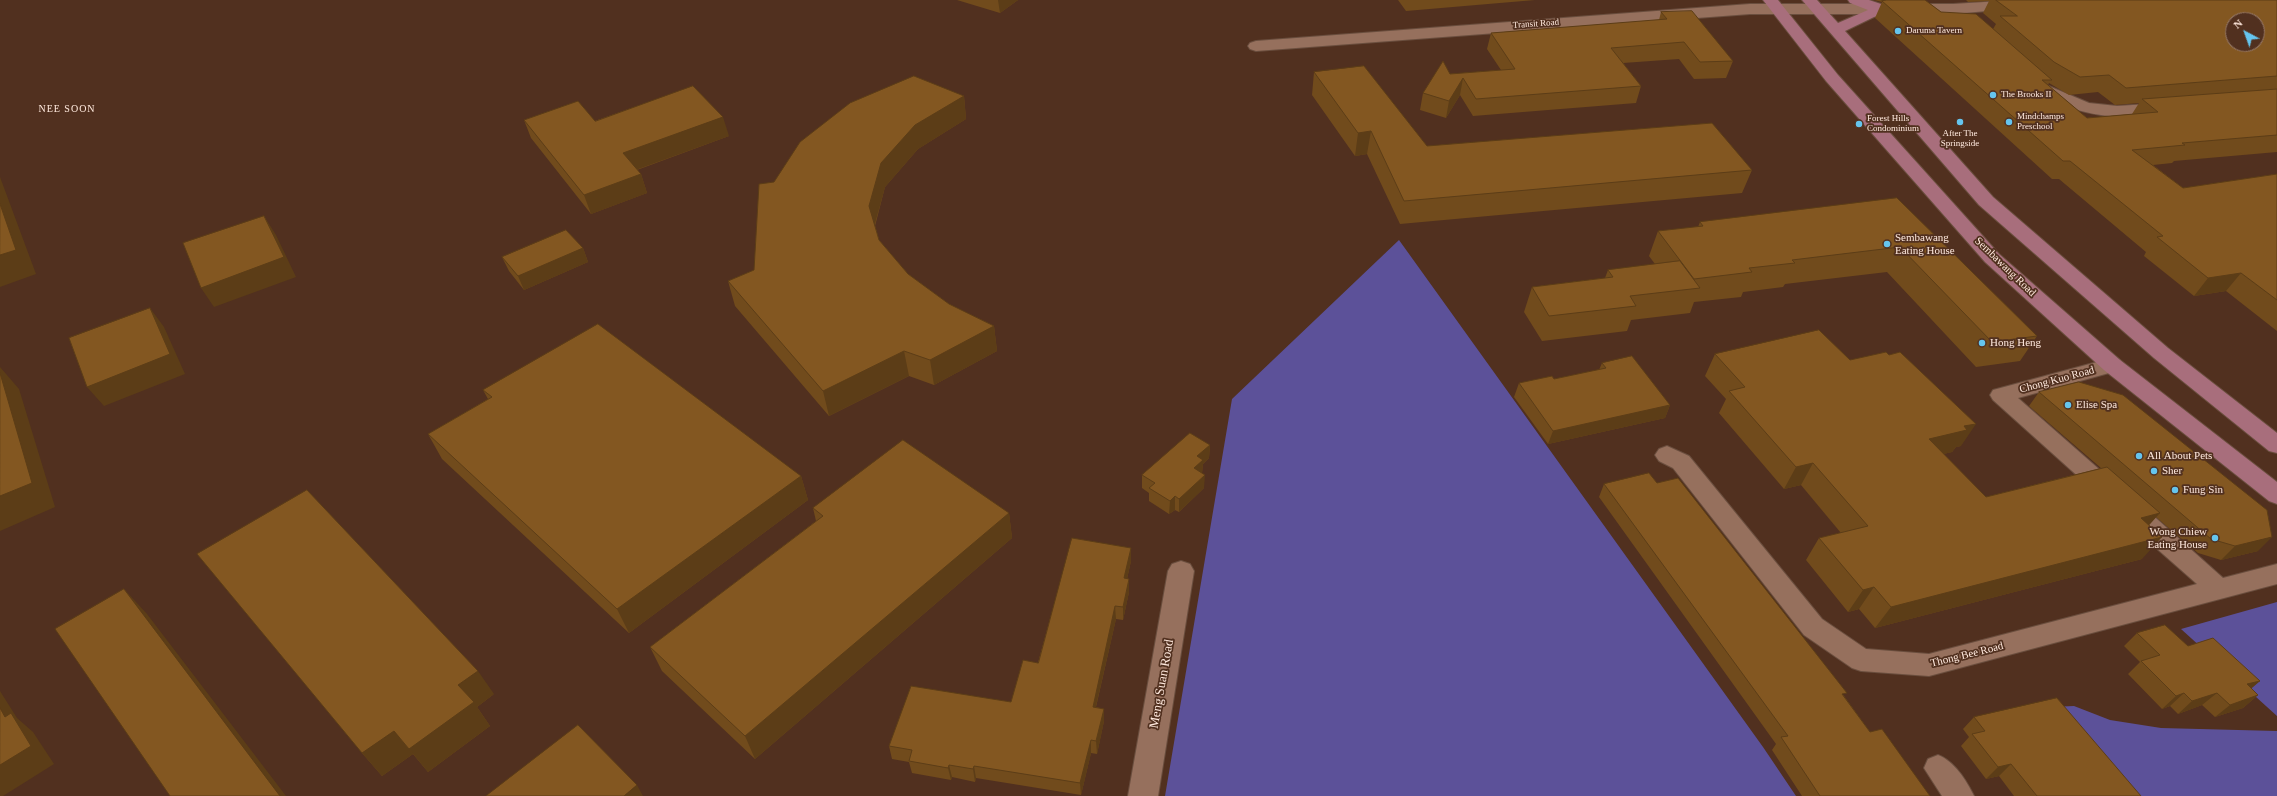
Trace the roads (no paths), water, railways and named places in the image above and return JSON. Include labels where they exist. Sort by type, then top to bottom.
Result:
[{"type":"main road","points":[[1855,0],[1884,8]]},
{"type":"main road","name":"Sembawang Road","points":[[1773,4],[1832,78],[1992,258],[2112,365],[2277,495]]},
{"type":"main road","points":[[1812,4],[1986,201],[2151,344],[2277,445]]},
{"type":"main road","points":[[1836,30],[1884,8]]},
{"type":"street","name":"Transit Road","points":[[1256,46],[1691,12],[1773,4],[1812,4],[1884,8],[1949,4],[2028,4]]},
{"type":"street","points":[[1949,4],[1970,24]]},
{"type":"street","points":[[2031,79],[2052,95],[2071,104],[2090,110],[2113,112],[2183,106]]},
{"type":"street","name":"Chong Kuo Road","points":[[2112,365],[2001,395],[2218,588]]},
{"type":"street","name":"Thong Bee Road","points":[[1667,455],[1681,462],[1813,627],[1861,660],[1930,665],[2218,588],[2277,574]]},
{"type":"street","name":"Meng Suan Road","points":[[1143,796],[1181,571]]},
{"type":"street","points":[[1938,768],[1958,796]]},
{"type":"place","name":"Daruma Tavern","points":[[1898,31]]},
{"type":"place","name":"The Brooks II","points":[[1993,95]]},
{"type":"place","name":"After The Springside","points":[[1960,122]]},
{"type":"place","name":"Mindchamps Preschool","points":[[2009,122]]},
{"type":"place","name":"Forest Hills Condominium","points":[[1859,124]]},
{"type":"place","name":"Sembawang Eating House","points":[[1887,244]]},
{"type":"place","name":"Hong Heng","points":[[1982,343]]},
{"type":"place","name":"Elise Spa","points":[[2068,405]]},
{"type":"place","name":"All About Pets","points":[[2139,456]]},
{"type":"place","name":"Sher","points":[[2154,471]]},
{"type":"place","name":"Fung Sin","points":[[2175,490]]},
{"type":"place","name":"Wong Chiew Eating House","points":[[2215,538]]},
{"type":"district","name":"NEE SOON","points":[[67,109]]}]
